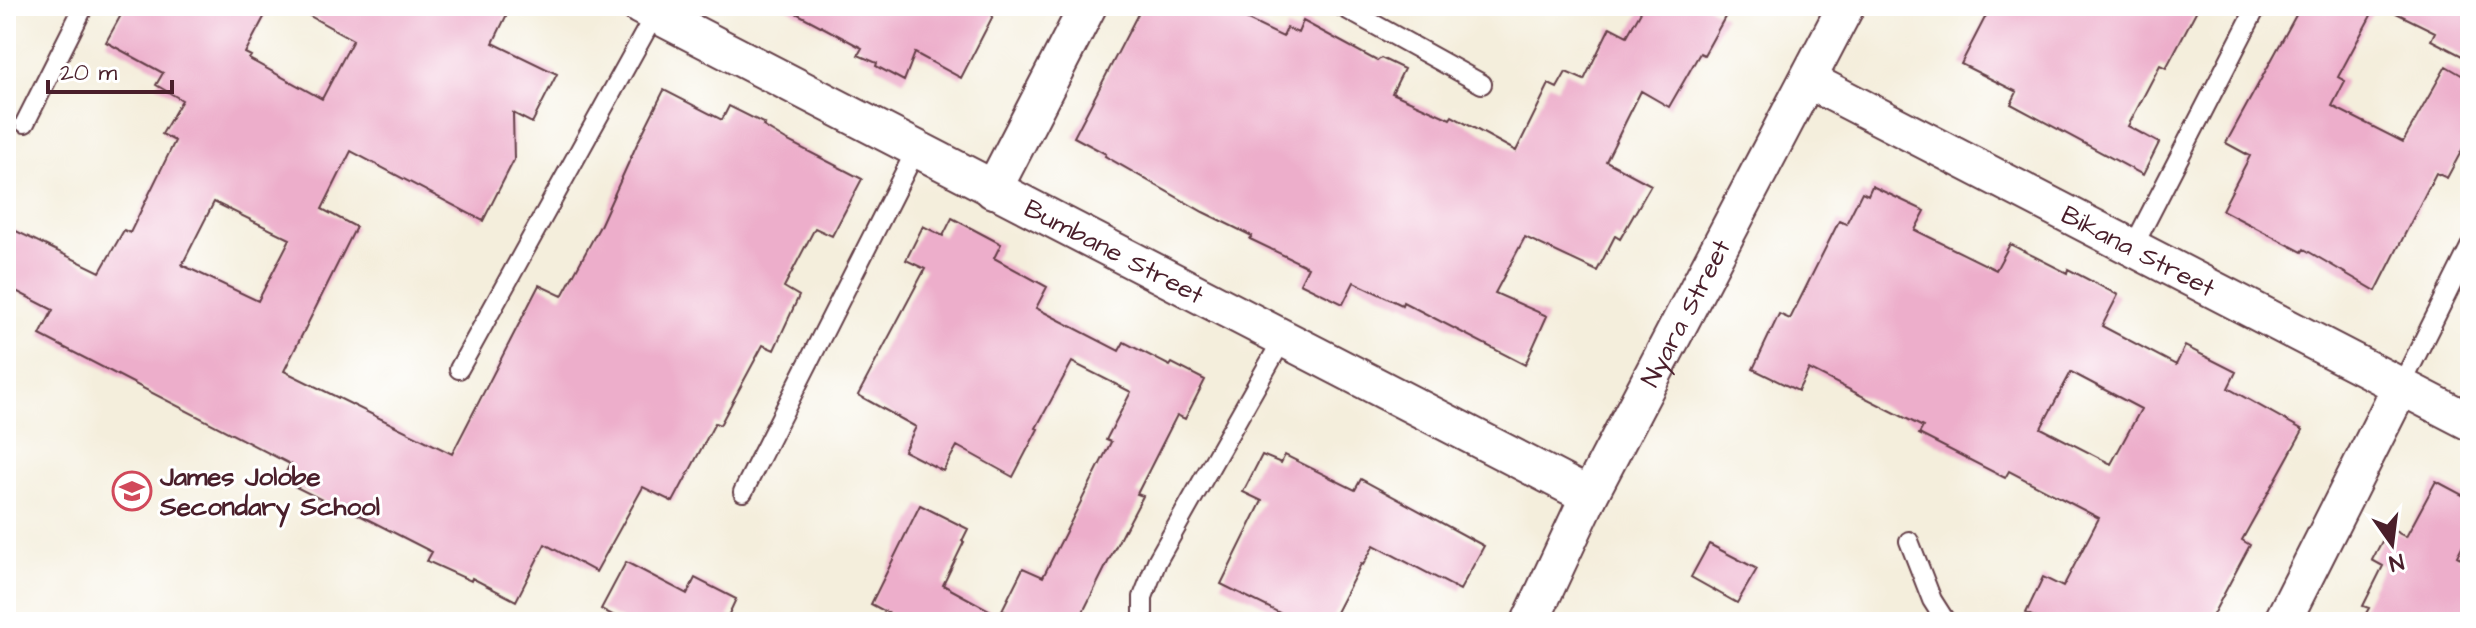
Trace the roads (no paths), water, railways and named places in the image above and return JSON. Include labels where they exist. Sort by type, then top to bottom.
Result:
[{"type":"street","points":[[993,190],[1088,6]]},
{"type":"street","name":"Nyara Street","points":[[1530,622],[1589,496],[1846,6]]},
{"type":"street","name":"Bumbane Street","points":[[648,10],[1589,496]]},
{"type":"street","name":"Bikana Street","points":[[1808,80],[2470,422]]},
{"type":"street","points":[[2282,622],[2401,386]]},
{"type":"lane","points":[[25,123],[84,6]]},
{"type":"lane","points":[[1341,6],[1482,84]]},
{"type":"lane","points":[[2132,249],[2257,6]]},
{"type":"lane","points":[[459,369],[648,10]]},
{"type":"lane","points":[[743,492],[916,150]]},
{"type":"lane","points":[[2401,386],[2470,247]]},
{"type":"lane","points":[[1143,622],[1143,597],[1157,561],[1284,337]]},
{"type":"lane","points":[[1909,541],[1932,600],[1946,622]]},
{"type":"place","name":"James Jolobe Secondary School","points":[[132,491]]}]
